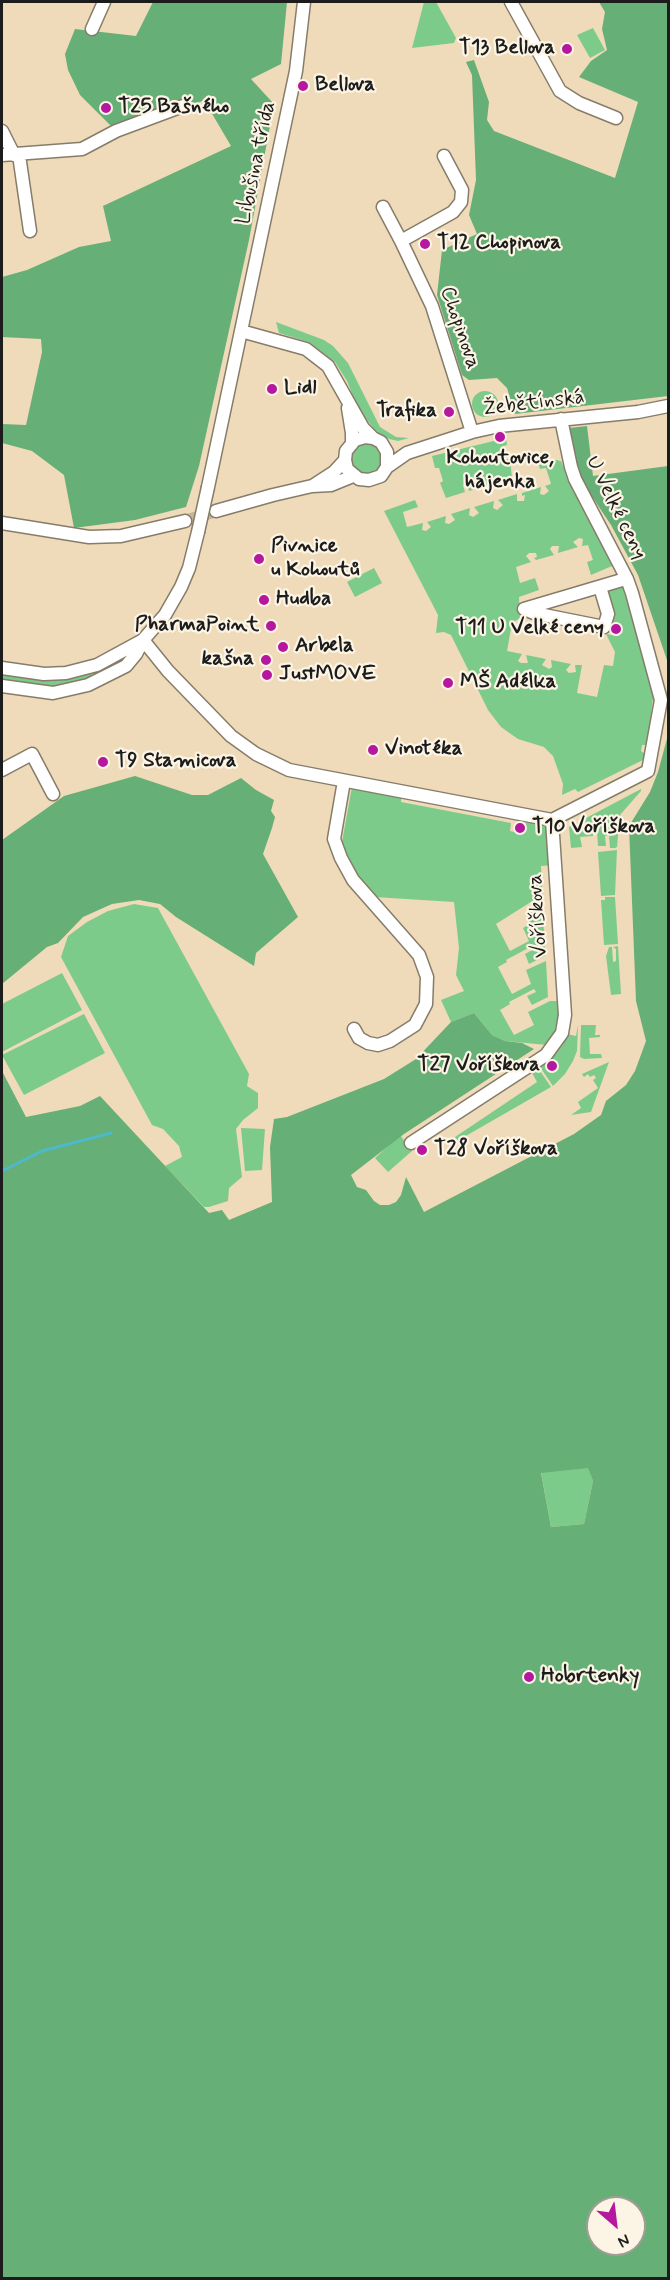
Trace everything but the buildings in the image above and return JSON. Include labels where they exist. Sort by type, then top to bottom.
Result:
[{"type":"street","points":[[92,28],[105,2]]},
{"type":"street","name":"Libušina třída","points":[[142,640],[165,615],[182,587],[189,568],[296,71],[304,2]]},
{"type":"street","points":[[511,2],[560,91],[579,103],[616,118]]},
{"type":"street","points":[[12,155],[82,149],[116,131],[183,106]]},
{"type":"street","points":[[2,131],[12,155],[30,231]]},
{"type":"street","points":[[401,241],[453,212],[461,202],[462,190],[444,156]]},
{"type":"street","name":"Chopinova","points":[[383,207],[432,306],[472,432]]},
{"type":"street","points":[[241,331],[298,346],[314,354],[332,370],[363,428],[386,448],[387,467],[381,476],[373,480],[364,480],[353,476],[347,469],[346,451],[361,438],[373,438]]},
{"type":"street","points":[[347,401],[352,444]]},
{"type":"street","name":"Žebětínská","points":[[387,467],[407,453],[472,432],[499,426],[638,412],[669,406]]},
{"type":"street","name":"U Velké ceny","points":[[552,820],[648,771],[661,700],[656,675],[627,579],[575,479],[561,419]]},
{"type":"street","points":[[386,448],[407,453]]},
{"type":"street","points":[[312,486],[334,472],[345,460]]},
{"type":"street","points":[[216,511],[267,496],[312,486],[331,485],[353,476]]},
{"type":"street","points":[[2,523],[89,537],[121,536],[185,521]]},
{"type":"street","name":"U Velké ceny","points":[[600,586],[608,614],[604,627],[524,609],[600,586],[627,579]]},
{"type":"street","points":[[2,668],[44,674],[66,673],[97,665],[142,640]]},
{"type":"street","points":[[2,687],[53,693],[88,685],[126,666],[136,654],[142,640]]},
{"type":"street","points":[[142,640],[168,671],[231,736],[256,754],[289,770],[552,820]]},
{"type":"street","points":[[2,770],[32,754],[53,794]]},
{"type":"street","points":[[344,780],[333,839],[341,858],[365,896],[419,955],[427,977],[426,1004],[415,1025],[390,1041],[378,1045],[359,1038],[354,1029]]},
{"type":"street","name":"Voříškova","points":[[411,1143],[546,1055],[562,1033],[565,1015],[552,820]]},
{"type":"green space","points":[[153,2],[287,2],[281,64],[251,79],[274,104],[249,240],[199,466],[186,507],[135,520],[74,528],[64,475],[32,451],[2,443],[2,424],[26,425],[42,352],[41,339],[2,337],[2,277],[27,270],[79,247],[111,241],[103,206],[231,146],[204,100],[190,107],[189,103],[177,104],[176,100],[172,100],[170,107],[112,127],[80,95],[68,70],[65,54],[75,29],[136,36]]},
{"type":"green space","points":[[424,2],[436,2],[456,38],[454,43],[412,48]]},
{"type":"green space","points":[[599,2],[668,2],[668,396],[515,414],[507,388],[497,378],[469,380],[462,375],[437,295],[442,250],[477,234],[469,215],[476,180],[472,75],[466,62],[474,60],[489,102],[487,120],[494,131],[615,178],[638,102],[579,77],[591,61],[607,50],[602,29],[605,12]]},
{"type":"green space","points":[[593,28],[605,50],[590,58],[577,35]]},
{"type":"green space","points":[[276,322],[324,340],[333,346],[348,363],[380,427],[396,437],[409,438],[398,441],[389,439],[375,430],[367,420],[363,421],[347,381],[335,362],[309,342],[279,333]]},
{"type":"green space","points":[[485,391],[494,395],[498,404],[494,413],[485,417],[476,413],[472,404],[476,395]]},
{"type":"green space","points":[[587,426],[593,476],[668,466],[668,663],[638,575],[611,525],[579,477],[568,430]]},
{"type":"green space","points":[[506,438],[507,445],[503,446],[506,459],[510,459],[512,478],[493,484],[491,477],[487,478],[489,485],[469,491],[467,484],[463,485],[465,492],[446,498],[440,483],[443,481],[439,468],[435,468],[432,456]]},
{"type":"green space","points":[[367,444],[373,445],[381,453],[381,465],[373,473],[367,474],[361,473],[353,465],[352,459],[353,453],[361,445]]},
{"type":"green space","points":[[552,459],[561,461],[573,490],[612,566],[591,575],[587,562],[593,560],[588,545],[582,546],[583,539],[579,538],[573,542],[578,547],[558,553],[559,546],[552,546],[550,549],[554,555],[536,560],[534,558],[537,557],[536,553],[529,553],[526,556],[531,562],[516,567],[520,583],[535,578],[539,590],[519,597],[520,618],[512,623],[507,651],[522,654],[518,661],[521,663],[528,663],[526,655],[546,659],[542,665],[549,669],[552,667],[551,660],[571,664],[566,670],[569,673],[576,672],[575,665],[582,665],[577,693],[597,697],[604,665],[613,666],[615,652],[606,634],[619,636],[621,625],[608,622],[607,593],[609,589],[622,585],[651,683],[653,698],[647,745],[642,745],[641,751],[645,754],[643,760],[578,792],[575,789],[562,795],[563,784],[553,756],[544,747],[518,739],[501,727],[488,710],[451,635],[444,632],[436,633],[438,615],[384,511],[415,500],[418,507],[403,512],[407,527],[423,523],[422,530],[426,531],[431,527],[427,522],[446,516],[445,523],[449,524],[455,520],[451,514],[470,508],[469,515],[473,517],[479,513],[474,507],[494,501],[493,508],[497,510],[503,505],[498,500],[517,494],[517,501],[524,501],[525,495],[522,496],[522,493],[541,487],[540,494],[544,495],[549,491],[545,486],[551,484],[546,468],[540,469],[538,462]]},
{"type":"green space","points":[[374,568],[382,583],[355,597],[347,582]]},
{"type":"green space","points":[[91,672],[93,678],[59,687],[45,688],[2,682],[2,675],[49,680]]},
{"type":"green space","points":[[668,735],[668,2278],[2,2278],[2,1071],[26,1117],[80,1106],[100,1096],[209,1213],[222,1210],[229,1220],[272,1202],[270,1147],[274,1119],[287,1117],[384,1079],[416,1059],[451,1022],[474,1013],[492,1035],[505,1041],[522,1043],[534,1049],[404,1134],[351,1175],[357,1187],[366,1190],[380,1205],[396,1202],[401,1195],[406,1177],[424,1212],[574,1134],[601,1115],[606,1101],[626,1085],[635,1071],[646,1041],[636,1001],[629,826],[650,792]],"holes":[[[588,1468],[593,1481],[584,1524],[551,1527],[541,1473]]]},
{"type":"green space","points":[[135,776],[192,795],[208,795],[241,778],[274,800],[271,811],[275,817],[263,854],[298,917],[256,953],[254,966],[176,917],[160,904],[139,900],[112,904],[83,917],[58,943],[47,947],[2,984],[2,840],[64,796]]},
{"type":"green space","points":[[353,781],[402,791],[401,802],[511,823],[510,831],[515,832],[523,833],[528,816],[552,820],[555,865],[541,866],[545,956],[529,964],[525,954],[534,949],[532,946],[498,967],[512,994],[531,984],[526,970],[546,961],[548,997],[532,1005],[527,996],[536,992],[534,989],[509,1002],[510,1004],[500,1010],[514,1035],[534,1025],[528,1012],[550,1001],[559,1001],[554,1034],[547,1045],[505,1041],[492,1035],[474,1013],[451,1022],[441,1000],[464,991],[456,975],[459,948],[454,902],[374,897],[352,870],[342,842]],"holes":[[[534,900],[538,900],[527,916],[530,924],[523,928],[529,941],[510,951],[496,924]]]},
{"type":"green space","points":[[641,789],[620,815],[617,847],[610,848],[609,835],[605,836],[606,846],[598,846],[597,831],[593,832],[593,836],[580,837],[582,847],[571,848],[569,827]]},
{"type":"green space","points":[[617,850],[615,895],[601,896],[598,852]]},
{"type":"green space","points":[[605,897],[615,897],[618,944],[604,945],[601,900],[605,900]]},
{"type":"green space","points":[[134,904],[158,908],[249,1074],[247,1086],[258,1093],[258,1108],[236,1129],[242,1177],[229,1188],[228,1201],[209,1207],[204,1207],[165,1166],[182,1157],[179,1146],[163,1129],[152,1125],[61,957],[68,936],[87,922],[108,911]]},
{"type":"green space","points":[[618,946],[621,994],[611,995],[606,956],[609,947],[612,947],[613,962],[616,961],[616,949],[613,947]]},
{"type":"green space","points":[[62,973],[82,1010],[2,1052],[2,1004]]},
{"type":"green space","points":[[84,1014],[105,1053],[24,1095],[2,1055]]},
{"type":"green space","points":[[578,1025],[577,1051],[573,1061],[565,1074],[553,1086],[540,1067],[545,1061],[551,1070],[557,1067],[551,1057],[562,1046],[567,1034],[576,1036]]},
{"type":"green space","points":[[581,1025],[596,1025],[595,1035],[600,1035],[600,1037],[589,1038],[590,1054],[601,1054],[602,1058],[584,1059],[580,1057]]},
{"type":"green space","points":[[609,1062],[591,1112],[571,1115],[581,1108],[578,1102],[598,1088],[593,1080],[596,1078],[594,1075],[590,1077],[588,1074],[584,1077],[582,1074]]},
{"type":"green space","points":[[538,1068],[551,1087],[457,1141],[455,1137],[537,1082],[531,1071]]},
{"type":"green space","points":[[241,1128],[265,1129],[262,1170],[245,1171]]},
{"type":"green space","points":[[400,1135],[412,1151],[388,1172],[375,1158]]},
{"type":"green space","points":[[588,1467],[593,1481],[584,1524],[551,1527],[541,1472]]},
{"type":"waterway","points":[[2,1171],[42,1151],[111,1133]]},
{"type":"tunnel","points":[[185,521],[216,511]]},
{"type":"place","name":"T13 Bellova","points":[[567,49]]},
{"type":"place","name":"Bellova","points":[[303,86]]},
{"type":"place","name":"T25 Bašného","points":[[106,108]]},
{"type":"place","name":"T12 Chopinova","points":[[425,244]]},
{"type":"place","name":"Lidl","points":[[272,389]]},
{"type":"place","name":"Trafika","points":[[449,412]]},
{"type":"place","name":"Kohoutovice, hájenka","points":[[500,437]]},
{"type":"place","name":"Pivnice u Kohoutů","points":[[259,559]]},
{"type":"place","name":"Hudba","points":[[264,600]]},
{"type":"place","name":"PharmaPoint","points":[[271,626]]},
{"type":"place","name":"T11 U Velké ceny","points":[[616,629]]},
{"type":"place","name":"Arbela","points":[[283,647]]},
{"type":"place","name":"kašna","points":[[266,660]]},
{"type":"place","name":"JustMOVE","points":[[267,675]]},
{"type":"place","name":"MŠ Adélka","points":[[448,683]]},
{"type":"place","name":"Vinotéka","points":[[373,750]]},
{"type":"place","name":"T9 Stamicova","points":[[103,762]]},
{"type":"place","name":"T10 Voříškova","points":[[520,828]]},
{"type":"place","name":"T27 Voříškova","points":[[552,1066]]},
{"type":"place","name":"T28 Voříškova","points":[[422,1150]]},
{"type":"place","name":"Hobrtenky","points":[[529,1677]]}]
